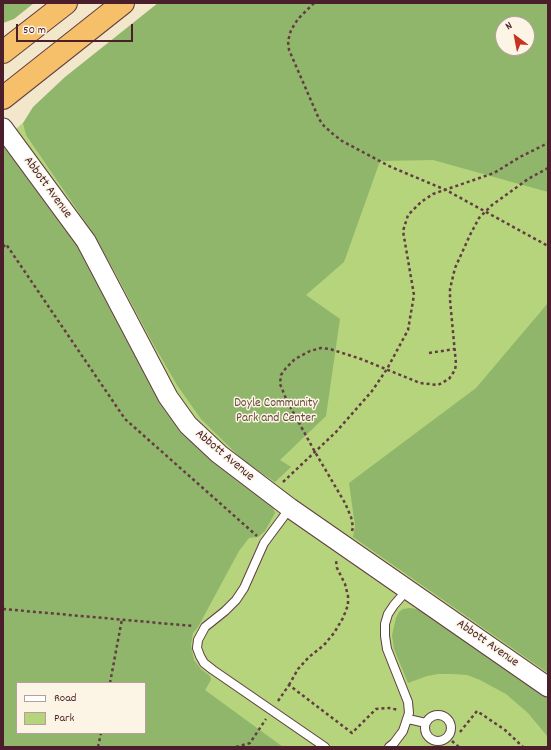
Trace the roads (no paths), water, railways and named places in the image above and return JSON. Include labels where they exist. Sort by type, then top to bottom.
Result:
[{"type":"highway","points":[[3,52],[66,3]]},
{"type":"highway","points":[[3,98],[122,3]]},
{"type":"street","name":"Abbott Avenue","points":[[3,128],[86,240],[168,396],[188,425],[219,454],[290,508],[548,687]]},
{"type":"lane","points":[[290,508],[264,543],[244,588],[236,600],[205,627],[198,640],[198,652],[204,663],[325,747]]},
{"type":"lane","points":[[389,747],[394,744],[403,731],[409,713],[408,702],[387,649],[385,624],[388,614],[408,589]]},
{"type":"lane","points":[[408,718],[426,723]]},
{"type":"park label","name":"Doyle Community Park and Center","points":[[276,412]]}]
